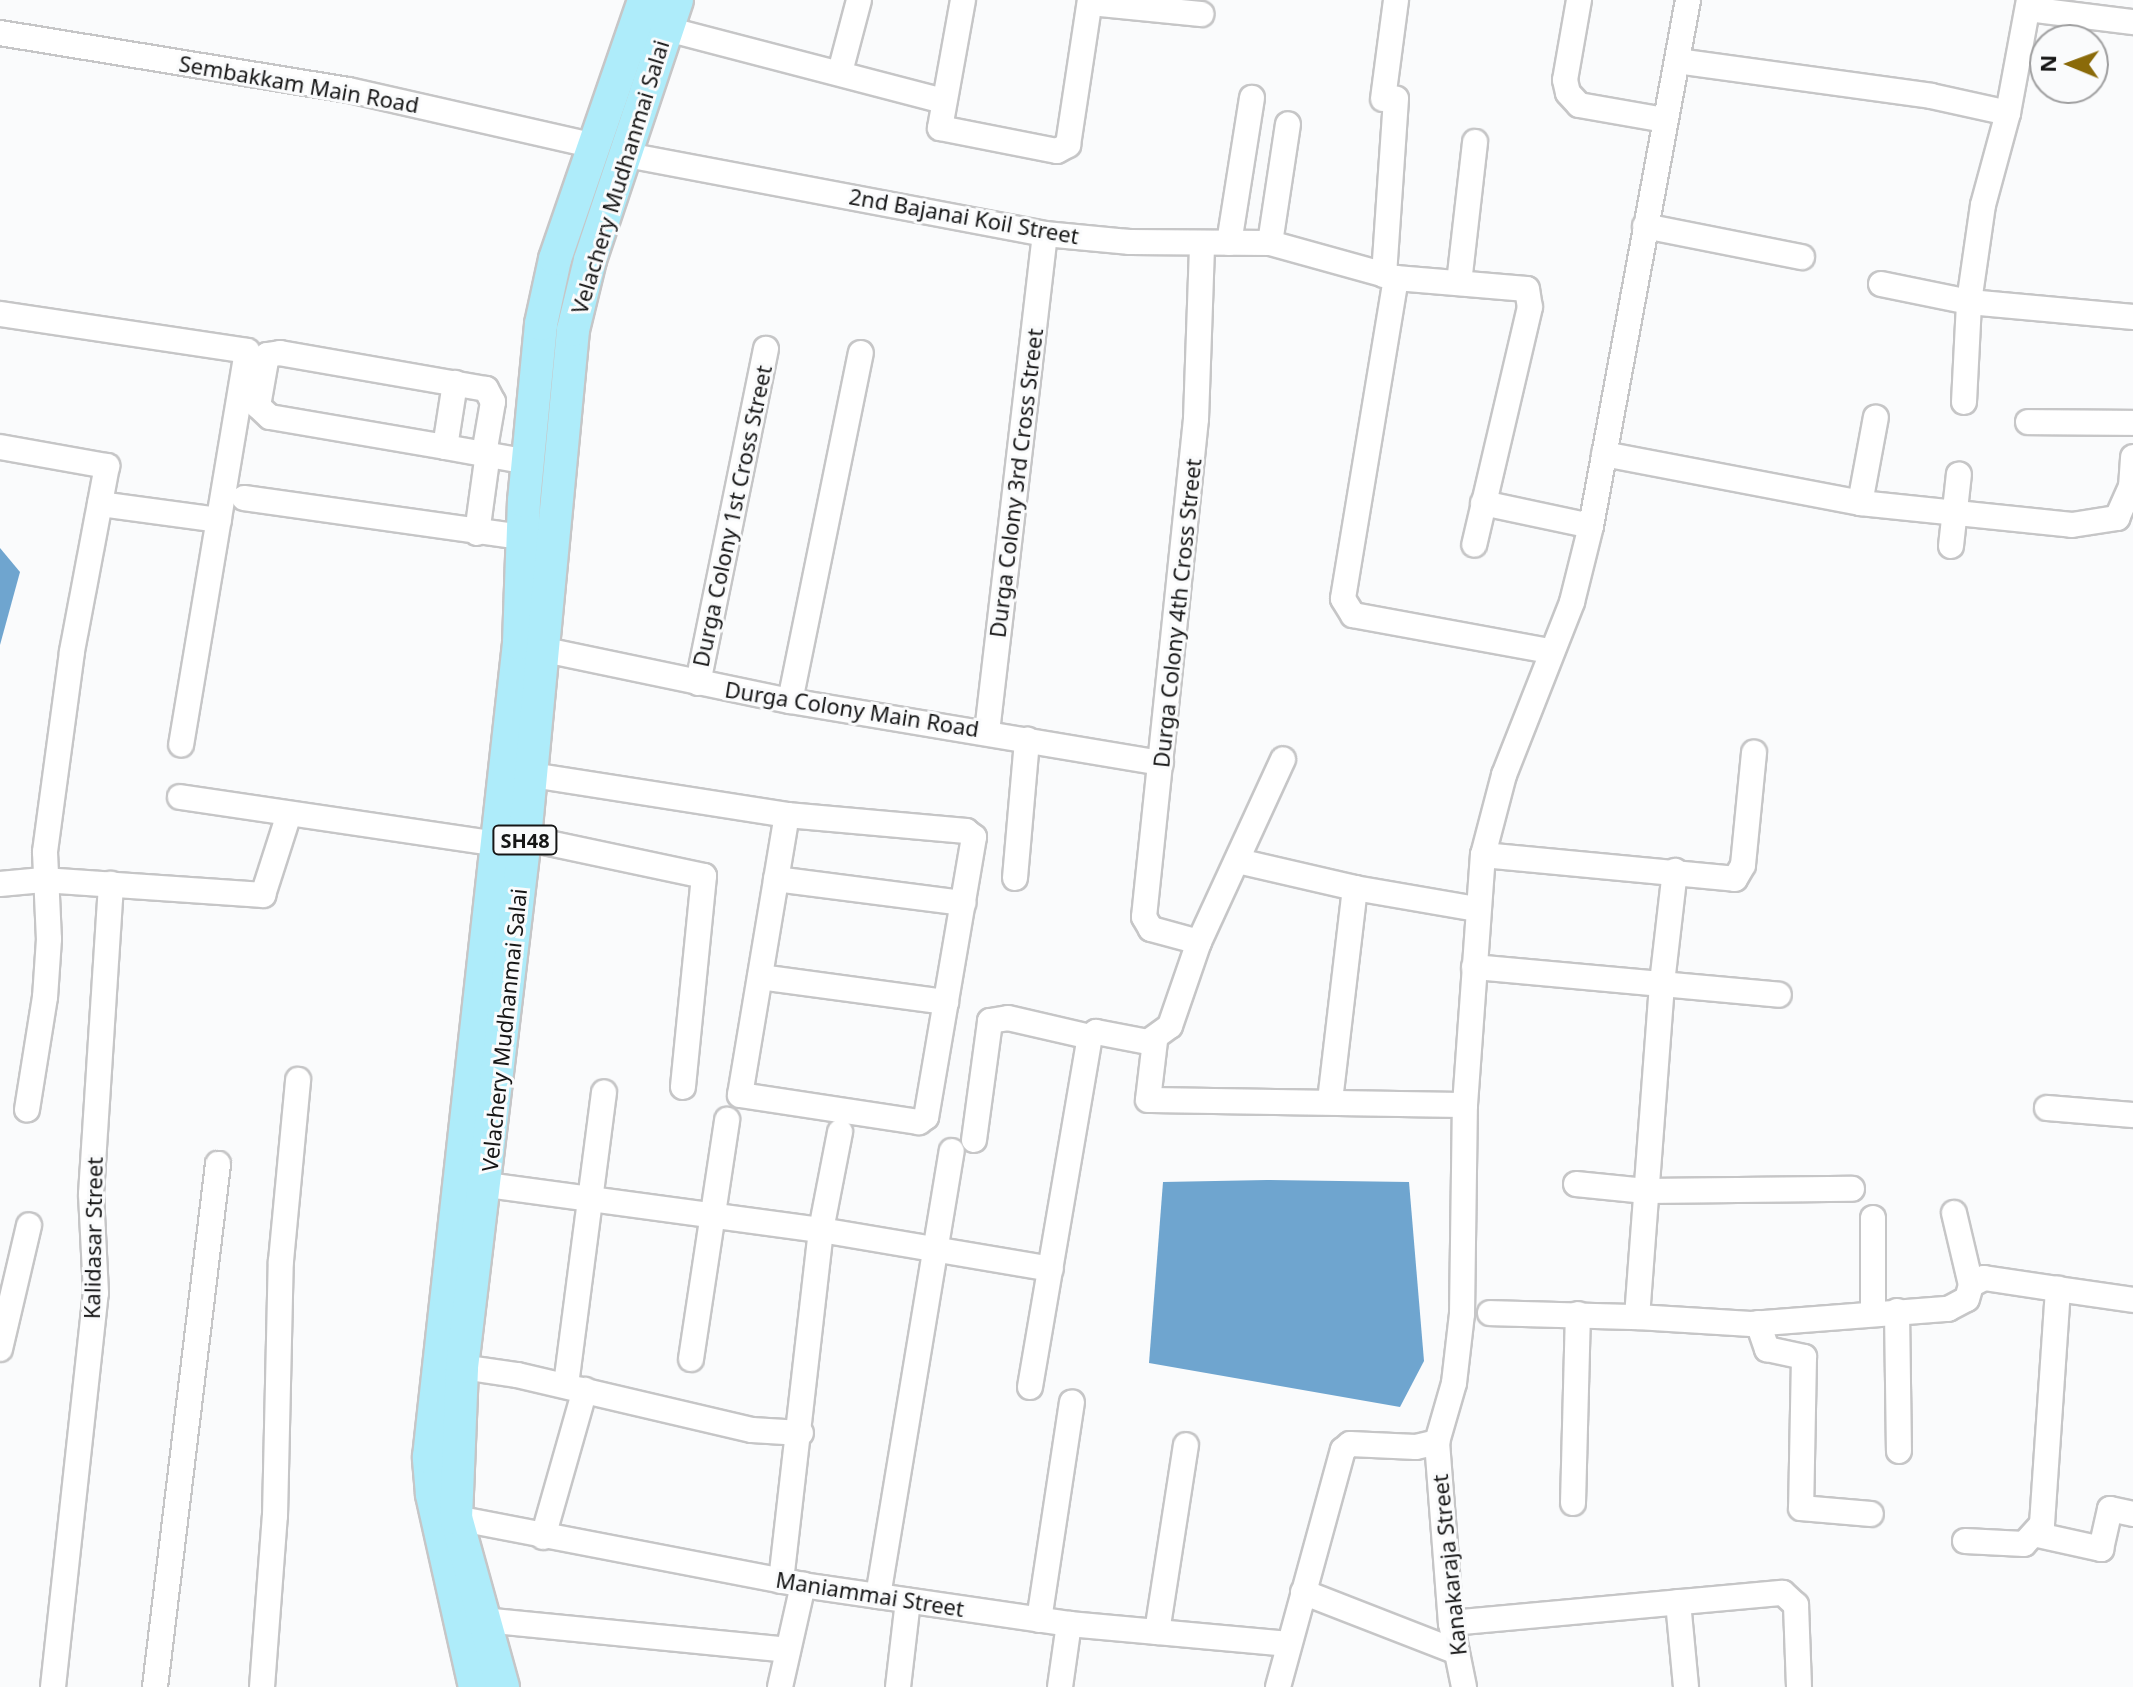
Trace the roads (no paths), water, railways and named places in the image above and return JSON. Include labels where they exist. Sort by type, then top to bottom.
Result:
[{"type":"main road","name":"Velachery Mudhanmai Salai","points":[[503,1687],[456,1518],[462,1367],[487,1185],[511,841],[528,468],[546,294],[644,0]]},
{"type":"main road","name":"Velachery Mudhanmai Salai","points":[[475,1687],[432,1494],[429,1457],[511,841],[532,775],[573,330],[672,15]]},
{"type":"main road","points":[[596,146],[627,155]]},
{"type":"street","points":[[840,72],[859,0]]},
{"type":"street","points":[[963,0],[940,128],[952,134],[1057,151],[1068,145],[1090,2],[1201,14]]},
{"type":"street","points":[[1396,0],[1390,98],[1390,276],[1343,599],[1353,615],[1550,651]]},
{"type":"street","points":[[1579,0],[1568,93],[1579,105],[1665,120]]},
{"type":"street","points":[[1278,1687],[1343,1450],[1350,1444],[1416,1447],[1437,1442],[1454,1383],[1462,1314],[1465,1105],[1476,909],[1483,855],[1504,775],[1550,651],[1572,602],[1591,526],[1688,0]]},
{"type":"street","points":[[1964,402],[1969,302],[1983,205],[2008,113],[2028,5],[2119,14]]},
{"type":"street","points":[[672,15],[840,72],[944,101]]},
{"type":"street","name":"Sembakkam Main Road","points":[[0,33],[349,90],[596,146]]},
{"type":"street","points":[[1677,61],[1931,96],[2008,113]]},
{"type":"street","points":[[1229,243],[1252,98]]},
{"type":"street","points":[[1270,243],[1288,124]]},
{"type":"street","points":[[1459,283],[1475,142]]},
{"type":"street","name":"2nd Bajanai Koil Street","points":[[627,155],[1045,234],[1202,243],[1270,243],[1390,276],[1516,285],[1531,299],[1483,503]]},
{"type":"street","points":[[1645,226],[1802,257]]},
{"type":"street","name":"Durga Colony 3rd Cross Street","points":[[987,732],[1045,234]]},
{"type":"street","name":"Durga Colony 4th Cross Street","points":[[1199,942],[1151,929],[1145,922],[1196,419],[1202,243]]},
{"type":"street","points":[[1881,284],[1969,302],[2133,317]]},
{"type":"street","points":[[0,314],[247,351],[181,744]]},
{"type":"street","name":"Durga Colony 1st Cross Street","points":[[698,683],[766,349]]},
{"type":"street","points":[[477,533],[492,413],[492,393],[455,383],[280,353],[267,355],[258,390],[258,406],[270,417],[445,447],[485,460]]},
{"type":"street","points":[[790,701],[861,353]]},
{"type":"street","points":[[445,447],[455,383]]},
{"type":"street","points":[[492,413],[533,418]]},
{"type":"street","points":[[1860,503],[1876,417]]},
{"type":"street","points":[[2028,422],[2133,423]]},
{"type":"street","points":[[258,431],[528,468]]},
{"type":"street","points":[[0,447],[107,466],[72,652],[43,880],[49,939],[45,997],[27,1110]]},
{"type":"street","points":[[1604,454],[1860,503],[2072,525],[2106,522],[2125,507],[2133,457]]},
{"type":"street","points":[[1951,546],[1959,474]]},
{"type":"street","points":[[244,498],[477,533],[523,537]]},
{"type":"street","points":[[1474,545],[1483,503],[1591,526]]},
{"type":"street","points":[[100,504],[219,520]]},
{"type":"street","name":"Durga Colony Main Road","points":[[545,650],[790,701],[1161,763]]},
{"type":"street","points":[[1015,878],[1027,740]]},
{"type":"street","points":[[1483,855],[1675,871],[1731,880],[1740,875],[1754,753]]},
{"type":"street","points":[[1283,759],[1199,942],[1170,1026],[1155,1041],[1148,1100],[1465,1105]]},
{"type":"street","points":[[532,775],[787,815],[966,831],[974,837],[926,1117],[919,1122],[740,1095],[787,815]]},
{"type":"street","points":[[180,797],[289,814],[511,841],[704,876],[683,1087]]},
{"type":"street","points":[[0,884],[43,880],[263,895],[289,814]]},
{"type":"street","points":[[1238,861],[1355,888],[1476,909]]},
{"type":"street","points":[[1637,1317],[1662,983],[1675,871]]},
{"type":"street","points":[[776,879],[963,903]]},
{"type":"street","name":"Kalidasar Street","points":[[53,1687],[96,1293],[91,1194],[111,884]]},
{"type":"street","points":[[1330,1102],[1355,888]]},
{"type":"street","points":[[1474,967],[1779,995]]},
{"type":"street","points":[[760,977],[946,1002]]},
{"type":"street","points":[[878,1596],[938,1250],[990,1021],[1008,1018],[1090,1037]]},
{"type":"street","points":[[1030,1387],[1090,1037],[1096,1032],[1155,1041]]},
{"type":"street","points":[[262,1687],[275,1516],[281,1261],[298,1080]]},
{"type":"street","points":[[543,1537],[575,1388],[590,1198],[604,1092]]},
{"type":"street","points":[[2047,1108],[2133,1115]]},
{"type":"street","points":[[691,1359],[727,1120]]},
{"type":"street","points":[[780,1687],[788,1650],[801,1433],[821,1230],[840,1132]]},
{"type":"street","points":[[155,1687],[218,1164]]},
{"type":"street","points":[[1576,1184],[1646,1191],[1852,1189]]},
{"type":"street","points":[[487,1185],[821,1230],[1051,1269]]},
{"type":"street","points":[[1490,1313],[1758,1323],[1948,1309],[1967,1299],[1971,1285],[1954,1213]]},
{"type":"street","points":[[1873,1218],[1899,1451]]},
{"type":"street","points":[[0,1349],[29,1225]]},
{"type":"street","points":[[1971,1285],[1984,1278],[2133,1300]]},
{"type":"street","points":[[2038,1535],[2058,1289]]},
{"type":"street","points":[[1573,1503],[1578,1314]]},
{"type":"street","points":[[1758,1323],[1767,1349],[1804,1357],[1801,1508],[1871,1514]]},
{"type":"street","points":[[462,1367],[575,1388],[752,1430],[801,1433]]},
{"type":"street","points":[[1039,1620],[1072,1402]]},
{"type":"street","name":"Kanakaraja Street","points":[[1437,1442],[1451,1623],[1464,1687]]},
{"type":"street","points":[[1157,1632],[1186,1445]]},
{"type":"street","points":[[1965,1541],[2024,1544],[2038,1535],[2101,1549],[2110,1509],[2133,1514]]},
{"type":"street","name":"Maniammai Street","points":[[456,1518],[792,1583],[908,1601],[1069,1624],[1289,1644]]},
{"type":"street","points":[[1303,1592],[1457,1652]]},
{"type":"street","points":[[1451,1623],[1783,1593],[1792,1599],[1799,1687]]},
{"type":"street","points":[[898,1687],[908,1601]]},
{"type":"street","points":[[1678,1602],[1686,1687]]},
{"type":"street","points":[[484,1620],[788,1650]]},
{"type":"street","points":[[1060,1687],[1069,1624]]},
{"type":"water","points":[[0,548],[20,572],[0,645]]},
{"type":"water","points":[[1163,1182],[1409,1182],[1424,1361],[1400,1407],[1149,1363]]}]
